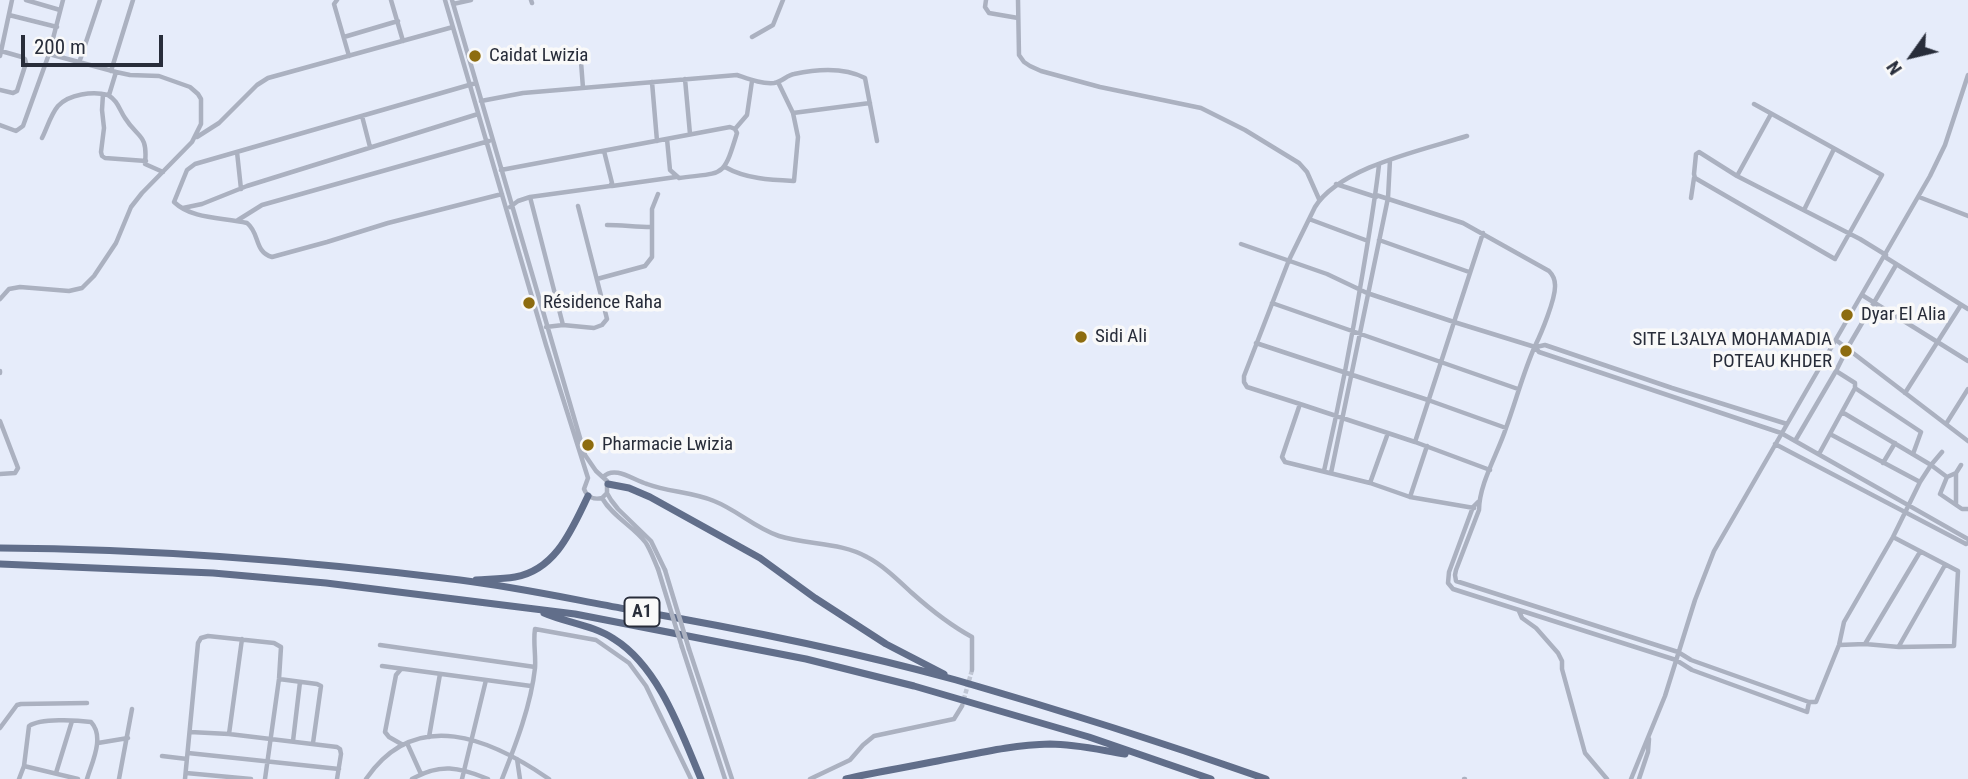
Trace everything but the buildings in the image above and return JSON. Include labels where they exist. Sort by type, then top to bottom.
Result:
[{"type":"highway","points":[[608,489],[629,488],[650,497],[760,558],[886,644],[954,680]]},
{"type":"highway","points":[[462,580],[514,578],[541,567],[562,547],[588,496]]},
{"type":"highway","name":"A1","points":[[0,548],[68,548],[207,555],[462,580],[717,625],[954,680],[1106,725],[1266,779]]},
{"type":"highway","name":"A1","points":[[0,564],[201,572],[326,583],[575,614],[806,659],[914,686],[1089,737],[1210,779]]},
{"type":"highway","points":[[537,610],[594,629],[614,639],[637,658],[664,698],[701,779]]},
{"type":"highway","points":[[846,779],[998,749],[1036,745],[1070,745],[1145,757]]},
{"type":"street","points":[[0,90],[13,93],[18,91],[26,63],[22,57],[1,54],[12,0]]},
{"type":"street","points":[[26,0],[60,10]]},
{"type":"street","points":[[0,125],[16,131],[22,128],[49,54],[63,0]]},
{"type":"street","points":[[79,63],[100,0]]},
{"type":"street","points":[[133,0],[102,110],[104,128],[101,152],[106,158],[146,161]]},
{"type":"street","points":[[337,0],[334,4],[349,56]]},
{"type":"street","points":[[391,0],[403,41]]},
{"type":"street","points":[[445,0],[481,101],[481,113]]},
{"type":"street","points":[[471,0],[452,2],[502,194],[509,207]]},
{"type":"street","points":[[752,37],[773,24],[783,0]]},
{"type":"street","points":[[986,0],[985,7],[989,13],[1018,18]]},
{"type":"street","points":[[1018,0],[1020,55],[1030,66],[1100,87],[1201,108],[1222,117],[1299,163],[1307,172],[1320,200]]},
{"type":"street","points":[[9,15],[57,27]]},
{"type":"street","points":[[344,37],[398,21]]},
{"type":"street","points":[[0,288],[28,286],[69,291],[82,288],[94,276],[116,243],[131,207],[142,193],[196,137],[219,123],[257,85],[268,78],[453,27]]},
{"type":"street","points":[[49,54],[114,72],[159,76],[194,90],[201,99],[202,106],[201,124],[196,137]]},
{"type":"street","points":[[581,62],[583,88]]},
{"type":"street","points":[[481,101],[523,93],[737,75],[765,83],[778,82],[791,74],[834,70],[855,73],[865,78],[877,141]]},
{"type":"street","points":[[1631,779],[1650,735],[1714,551],[1919,197],[1945,145],[1968,75]]},
{"type":"street","points":[[685,79],[690,135]]},
{"type":"street","points":[[735,129],[747,116],[752,80]]},
{"type":"street","points":[[652,82],[657,141]]},
{"type":"street","points":[[725,167],[738,175],[794,181],[797,137],[793,113],[778,82]]},
{"type":"street","points":[[473,84],[195,164],[187,170],[174,202],[182,209],[197,215],[247,223],[253,227],[260,249],[272,257],[388,223],[502,194]]},
{"type":"street","points":[[42,138],[57,107],[65,101],[76,96],[106,94],[118,103],[125,119],[142,136],[145,164],[163,172]]},
{"type":"street","points":[[793,113],[870,103]]},
{"type":"street","points":[[1694,177],[1836,258],[1882,175],[1754,104]]},
{"type":"street","points":[[182,209],[370,146],[481,113]]},
{"type":"street","points":[[1737,176],[1771,114]]},
{"type":"street","points":[[362,116],[370,146]]},
{"type":"street","points":[[501,170],[730,127],[735,129]]},
{"type":"street","points":[[509,207],[530,197],[717,173],[725,167],[737,134],[735,129]]},
{"type":"street","points":[[1467,136],[1390,160],[1336,184],[1320,200],[1289,260],[1244,376],[1247,387],[1427,446],[1490,470]]},
{"type":"street","points":[[667,139],[670,170],[677,177]]},
{"type":"street","points":[[489,141],[501,170],[577,449],[588,478]]},
{"type":"street","points":[[237,221],[262,205],[489,141]]},
{"type":"street","points":[[1804,211],[1834,149]]},
{"type":"street","points":[[604,151],[611,186]]},
{"type":"street","points":[[237,152],[242,189]]},
{"type":"street","points":[[1691,198],[1696,154],[1699,152],[1737,176],[1849,234],[1968,309]]},
{"type":"street","points":[[1324,471],[1351,376],[1388,198],[1390,160]]},
{"type":"street","points":[[1331,473],[1344,373],[1376,196],[1379,165]]},
{"type":"street","points":[[1336,184],[1462,223],[1552,274],[1555,289],[1543,331],[1518,389],[1479,501],[1479,510],[1456,570],[1456,581]]},
{"type":"street","points":[[597,279],[647,264],[652,257],[652,209],[658,194]]},
{"type":"street","points":[[530,197],[563,325]]},
{"type":"street","points":[[1919,197],[1968,216]]},
{"type":"street","points":[[544,327],[563,325],[594,328],[604,323],[607,318],[578,206]]},
{"type":"street","points":[[1309,219],[1368,240]]},
{"type":"street","points":[[607,225],[651,227]]},
{"type":"street","points":[[1415,442],[1483,233]]},
{"type":"street","points":[[1379,240],[1469,272]]},
{"type":"street","points":[[1241,244],[1327,274],[1367,293],[1454,323],[1535,347],[1545,345],[1787,424]]},
{"type":"street","points":[[1795,441],[1896,265]]},
{"type":"street","points":[[0,299],[9,289]]},
{"type":"street","points":[[1862,295],[1968,361]]},
{"type":"street","points":[[1272,303],[1518,389]]},
{"type":"street","points":[[1905,393],[1961,305]]},
{"type":"street","points":[[544,327],[590,464],[601,476],[618,509],[651,541],[665,570],[732,779]]},
{"type":"street","points":[[1836,340],[1968,441]]},
{"type":"street","points":[[1256,343],[1506,428]]},
{"type":"street","points":[[1535,347],[1539,352],[1781,433],[1968,541]]},
{"type":"street","points":[[1819,454],[1855,388],[1855,383],[1836,371]]},
{"type":"street","points":[[1855,388],[1921,432],[1913,454]]},
{"type":"street","points":[[1946,424],[1968,389]]},
{"type":"street","points":[[1300,404],[1282,457],[1285,462],[1370,483],[1410,497],[1479,510]]},
{"type":"street","points":[[1842,412],[1947,477]]},
{"type":"street","points":[[0,421],[18,468],[15,473],[0,474]]},
{"type":"street","points":[[1370,483],[1388,433]]},
{"type":"street","points":[[1830,434],[1920,482]]},
{"type":"street","points":[[1883,463],[1895,443]]},
{"type":"street","points":[[1775,444],[1966,544],[1968,541]]},
{"type":"street","points":[[1410,497],[1427,446]]},
{"type":"street","points":[[1449,585],[1456,581],[1678,652],[1691,660],[1809,702],[1816,702],[1839,645],[1844,622],[1893,537],[1920,482],[1942,452]]},
{"type":"street","points":[[1956,505],[1956,473],[1961,465]]},
{"type":"street","points":[[608,489],[602,498],[597,499],[588,496],[584,489],[588,478],[614,471],[646,484],[710,499],[781,537],[863,554],[943,619],[972,637],[972,670]]},
{"type":"street","points":[[1956,473],[1947,477],[1940,495],[1962,509],[1968,509]]},
{"type":"street","points":[[602,498],[645,543],[658,569],[726,779]]},
{"type":"street","points":[[1449,585],[1449,572],[1473,507],[1479,501]]},
{"type":"street","points":[[1839,645],[1954,646],[1958,571],[1893,537]]},
{"type":"street","points":[[1865,644],[1920,552]]},
{"type":"street","points":[[1899,647],[1945,565]]},
{"type":"street","points":[[1449,585],[1458,592],[1676,660],[1692,670],[1807,712],[1809,702]]},
{"type":"street","points":[[1519,611],[1522,618],[1536,628],[1561,657],[1585,753],[1607,779]]},
{"type":"street","points":[[502,779],[514,757],[531,686],[535,667],[535,629],[596,640],[621,656],[646,686],[691,779]]},
{"type":"street","points":[[251,779],[185,776],[197,646],[200,639],[208,636],[277,644],[281,647],[265,779]]},
{"type":"street","points":[[229,734],[242,639]]},
{"type":"street","points":[[380,645],[535,667]]},
{"type":"street","points":[[382,666],[531,686]]},
{"type":"street","points":[[402,669],[396,675],[385,732],[389,737],[405,744],[421,774]]},
{"type":"street","points":[[429,737],[440,674]]},
{"type":"street","points":[[279,679],[319,684],[321,687],[313,743]]},
{"type":"street","points":[[462,779],[485,680]]},
{"type":"street","points":[[293,741],[300,682]]},
{"type":"street","points":[[0,728],[20,704],[87,703]]},
{"type":"street","points":[[810,779],[850,760],[874,736],[954,719],[961,706]]},
{"type":"street","points":[[119,779],[132,709]]},
{"type":"street","points":[[56,774],[72,721]]},
{"type":"street","points":[[19,779],[29,726],[36,722],[89,721],[97,730],[98,743],[86,779]]},
{"type":"street","points":[[190,732],[339,747],[341,754],[337,779]]},
{"type":"street","points":[[1639,779],[1648,752],[1650,735]]},
{"type":"street","points":[[366,779],[385,758],[405,744],[429,737],[455,736],[472,739],[514,757],[549,779]]},
{"type":"street","points":[[98,743],[128,738]]},
{"type":"street","points":[[162,756],[267,761],[339,769]]},
{"type":"street","points":[[514,757],[520,779]]},
{"type":"street","points":[[23,766],[78,779]]},
{"type":"street","points":[[412,779],[435,769],[465,769],[488,779]]},
{"type":"tunnel","points":[[962,706],[972,670]]},
{"type":"place","name":"Caidat Lwizia","points":[[475,56]]},
{"type":"place","name":"Résidence Raha","points":[[529,303]]},
{"type":"place","name":"Dyar El Alia","points":[[1847,315]]},
{"type":"place","name":"Sidi Ali","points":[[1081,337]]},
{"type":"place","name":"SITE L3ALYA MOHAMADIA POTEAU KHDER","points":[[1846,351]]},
{"type":"place","name":"Pharmacie Lwizia","points":[[588,445]]}]
